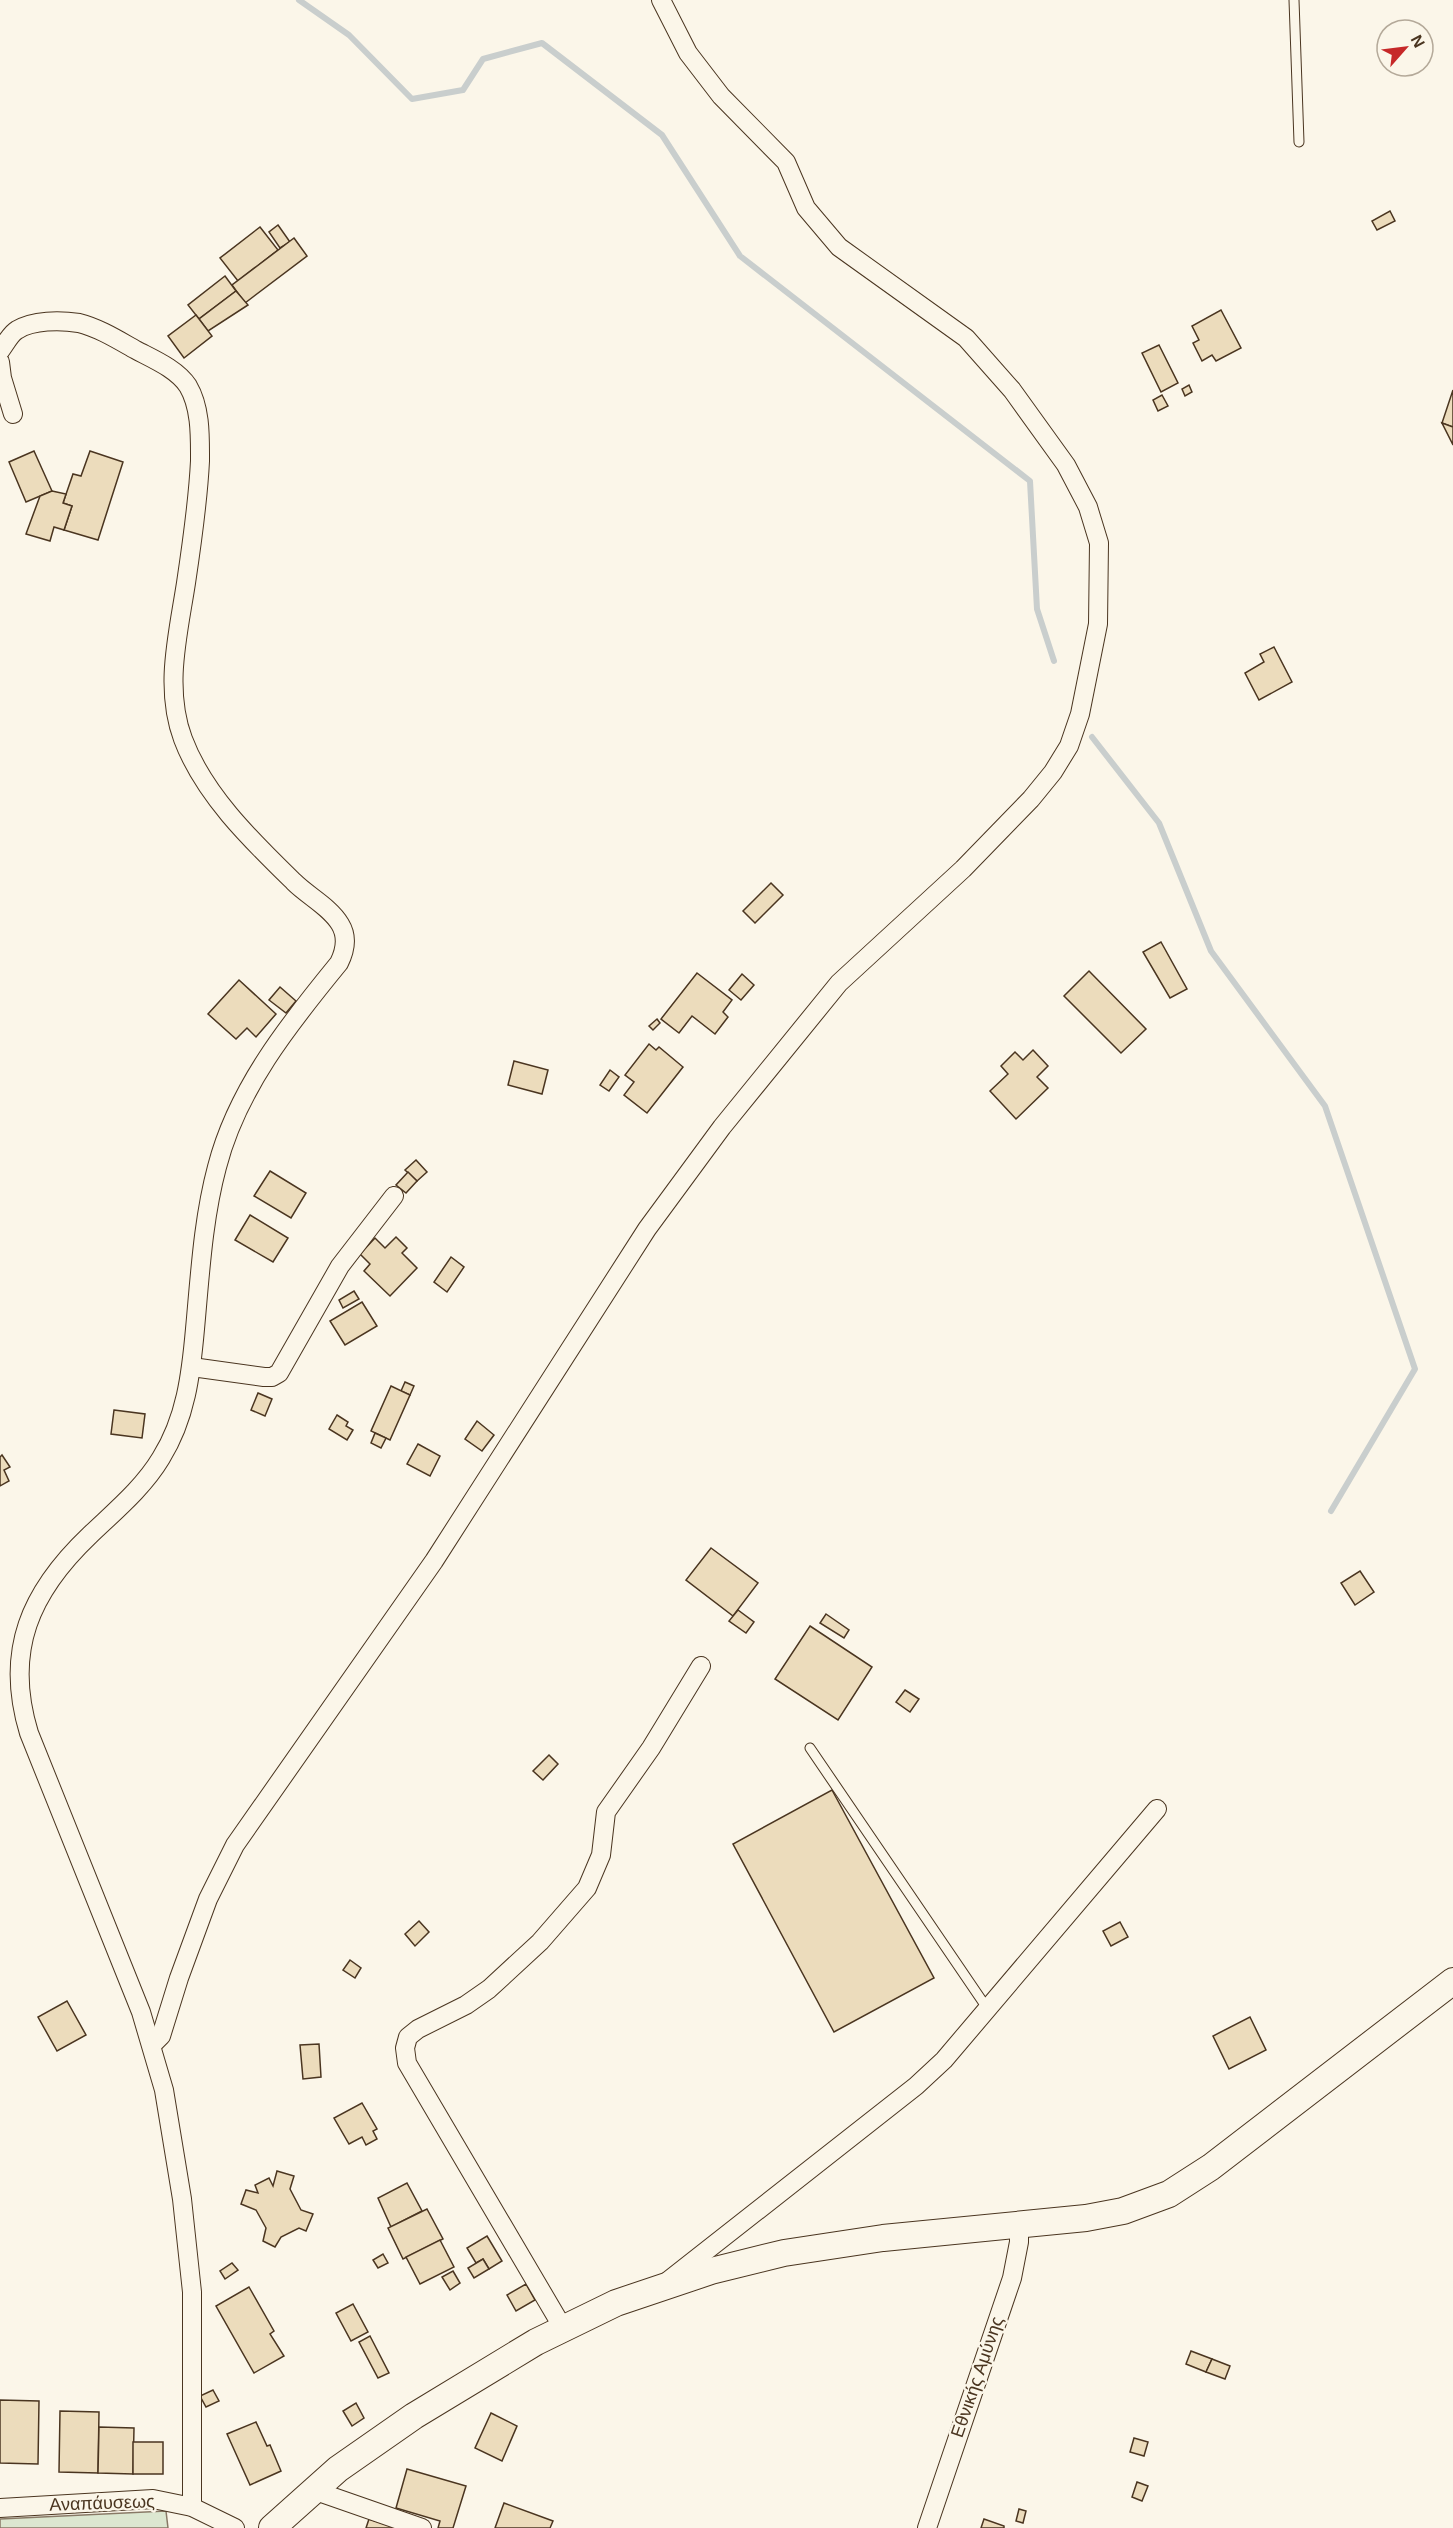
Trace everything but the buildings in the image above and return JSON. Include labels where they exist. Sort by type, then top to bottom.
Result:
[{"type":"street","points":[[152,2045],[161,2036],[178,1978],[203,1910],[235,1845],[434,1561],[653,1220],[722,1127],[839,983],[875,947],[963,869],[1031,799],[1053,772],[1069,746],[1083,704],[1098,624],[1099,543],[1088,507],[1066,465],[1012,390],[966,338],[839,247],[806,208],[786,162],[721,96],[688,53],[661,0]]},
{"type":"street","points":[[0,351],[16,331],[39,322],[78,323],[97,329],[159,362],[183,379],[189,388],[197,411],[200,450],[195,519],[173,663],[178,726],[189,755],[202,779],[238,824],[295,883],[334,916],[345,937],[343,955],[339,963],[283,1034],[240,1105],[229,1132],[213,1185],[203,1249],[192,1367],[182,1412],[164,1453],[145,1480],[76,1549],[51,1581],[39,1600],[23,1635],[18,1670],[21,1704],[29,1733],[103,1914],[152,2045],[169,2119],[182,2199],[190,2270],[192,2507]]},
{"type":"street","points":[[0,362],[2,378],[13,414]]},
{"type":"street","points":[[192,1367],[264,1377],[272,1377],[279,1373],[340,1266],[394,1196]]},
{"type":"street","points":[[563,2328],[407,2063],[406,2042],[408,2037],[418,2029],[466,2005],[489,1989],[540,1942],[587,1888],[601,1855],[606,1812],[651,1748],[701,1666]]},
{"type":"street","points":[[658,2289],[916,2086],[944,2060],[1157,1809]]},
{"type":"street","points":[[272,2528],[313,2490],[362,2451],[414,2416],[563,2328],[616,2303],[711,2271],[784,2253],[883,2238],[1106,2215],[1169,2194],[1211,2167],[1453,1981]]},
{"type":"street","name":"Εθνικής Αμύνης","points":[[927,2528],[1011,2278],[1019,2242],[1019,2224]]},
{"type":"street","points":[[313,2490],[422,2528]]},
{"type":"street","name":"Αναπάυσεως","points":[[0,2508],[134,2499],[166,2501],[192,2507],[235,2528]]},
{"type":"lane","points":[[1294,0],[1299,142]]},
{"type":"lane","points":[[810,1748],[987,2008]]},
{"type":"green space","points":[[166,2511],[168,2528],[0,2528],[0,2519]]},
{"type":"waterway","points":[[299,0],[349,35],[412,99],[463,90],[483,59],[542,43],[662,135],[740,256],[1030,481],[1037,609],[1054,661]]},
{"type":"waterway","points":[[1092,737],[1159,823],[1211,951],[1325,1106],[1415,1369],[1331,1511]]}]
